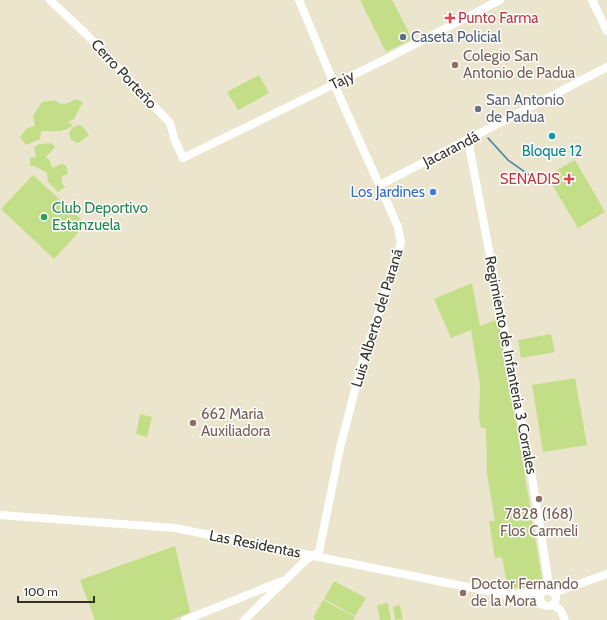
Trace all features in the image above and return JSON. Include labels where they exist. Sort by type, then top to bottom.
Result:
[{"type":"street","name":"Cerro Porteño","points":[[50,0],[86,34],[170,123],[174,138],[183,158]]},
{"type":"street","name":"Luis Alberto del Paraná","points":[[299,0],[334,84],[398,227],[401,243],[363,356],[340,448],[319,552],[314,555]]},
{"type":"street","name":"Tajy","points":[[183,158],[500,0]]},
{"type":"street","points":[[592,0],[607,31]]},
{"type":"street","name":"Jacarandá","points":[[380,185],[607,67]]},
{"type":"street","name":"Regimiento de Infanteria 3 Corrales","points":[[468,140],[532,471],[550,591]]},
{"type":"street","name":"Las Residentas","points":[[0,515],[175,528],[507,594],[544,605]]},
{"type":"street","points":[[244,620],[307,559],[314,555]]},
{"type":"street","name":"Las Residentas","points":[[507,594],[550,591],[607,574]]},
{"type":"street","points":[[185,620],[286,579]]},
{"type":"street","points":[[553,604],[556,597],[550,591],[541,594],[540,599],[544,605],[553,604],[561,611],[565,620]]},
{"type":"green space","points":[[360,0],[392,0],[412,39],[386,52]]},
{"type":"green space","points":[[259,75],[269,93],[238,110],[227,92]]},
{"type":"green space","points":[[76,99],[83,102],[74,119],[68,122],[73,125],[70,128],[54,131],[41,131],[40,139],[26,145],[20,137],[27,128],[35,126],[33,116],[42,102],[55,100],[60,104],[65,104]]},
{"type":"green space","points":[[79,125],[82,126],[89,135],[78,143],[71,140],[69,133],[72,128]]},
{"type":"green space","points":[[52,143],[55,147],[46,157],[50,161],[52,168],[61,164],[66,165],[68,174],[62,176],[62,183],[65,187],[58,192],[48,182],[47,173],[35,166],[30,166],[30,158],[36,157],[34,147],[40,144]]},
{"type":"green space","points":[[575,160],[605,212],[578,228],[547,176]]},
{"type":"green space","name":"Club Deportivo Estanzuela","points":[[33,175],[86,224],[54,259],[1,209]]},
{"type":"green space","points":[[472,283],[480,326],[499,319],[543,585],[508,589],[502,557],[495,558],[489,521],[495,521],[487,474],[486,428],[481,428],[479,418],[480,385],[471,330],[451,338],[434,299]]},
{"type":"green space","points":[[551,334],[555,352],[521,358],[518,340]]},
{"type":"green space","points":[[575,378],[587,445],[543,452],[532,385]]},
{"type":"green space","points":[[140,414],[152,417],[147,437],[136,434]]},
{"type":"green space","points":[[175,546],[190,611],[189,613],[171,620],[95,620],[80,580]]},
{"type":"green space","points":[[334,581],[366,598],[355,616],[324,599]]},
{"type":"green space","points":[[323,600],[355,617],[353,620],[316,620],[313,618]]},
{"type":"green space","points":[[388,603],[391,620],[380,620],[377,605]]},
{"type":"green space","points":[[400,605],[403,619],[395,620],[393,607]]},
{"type":"waterway","points":[[488,138],[508,160],[535,179]]},
{"type":"place","name":"Punto Farma","points":[[450,18]]},
{"type":"place","name":"Caseta Policial","points":[[403,37]]},
{"type":"place","name":"Colegio San Antonio de Padua","points":[[455,65]]},
{"type":"place","name":"San Antonio de Padua","points":[[478,109]]},
{"type":"place","name":"Bloque 12","points":[[552,136]]},
{"type":"place","name":"SENADIS","points":[[569,179]]},
{"type":"place","name":"Los Jardines","points":[[433,192]]},
{"type":"place","name":"Club Deportivo Estanzuela","points":[[44,217]]},
{"type":"place","name":"662 Maria Auxiliadora","points":[[193,423]]},
{"type":"place","name":"7828 (168) Flos Carmeli","points":[[539,499]]},
{"type":"place","name":"Doctor Fernando de la Mora","points":[[463,593]]}]
